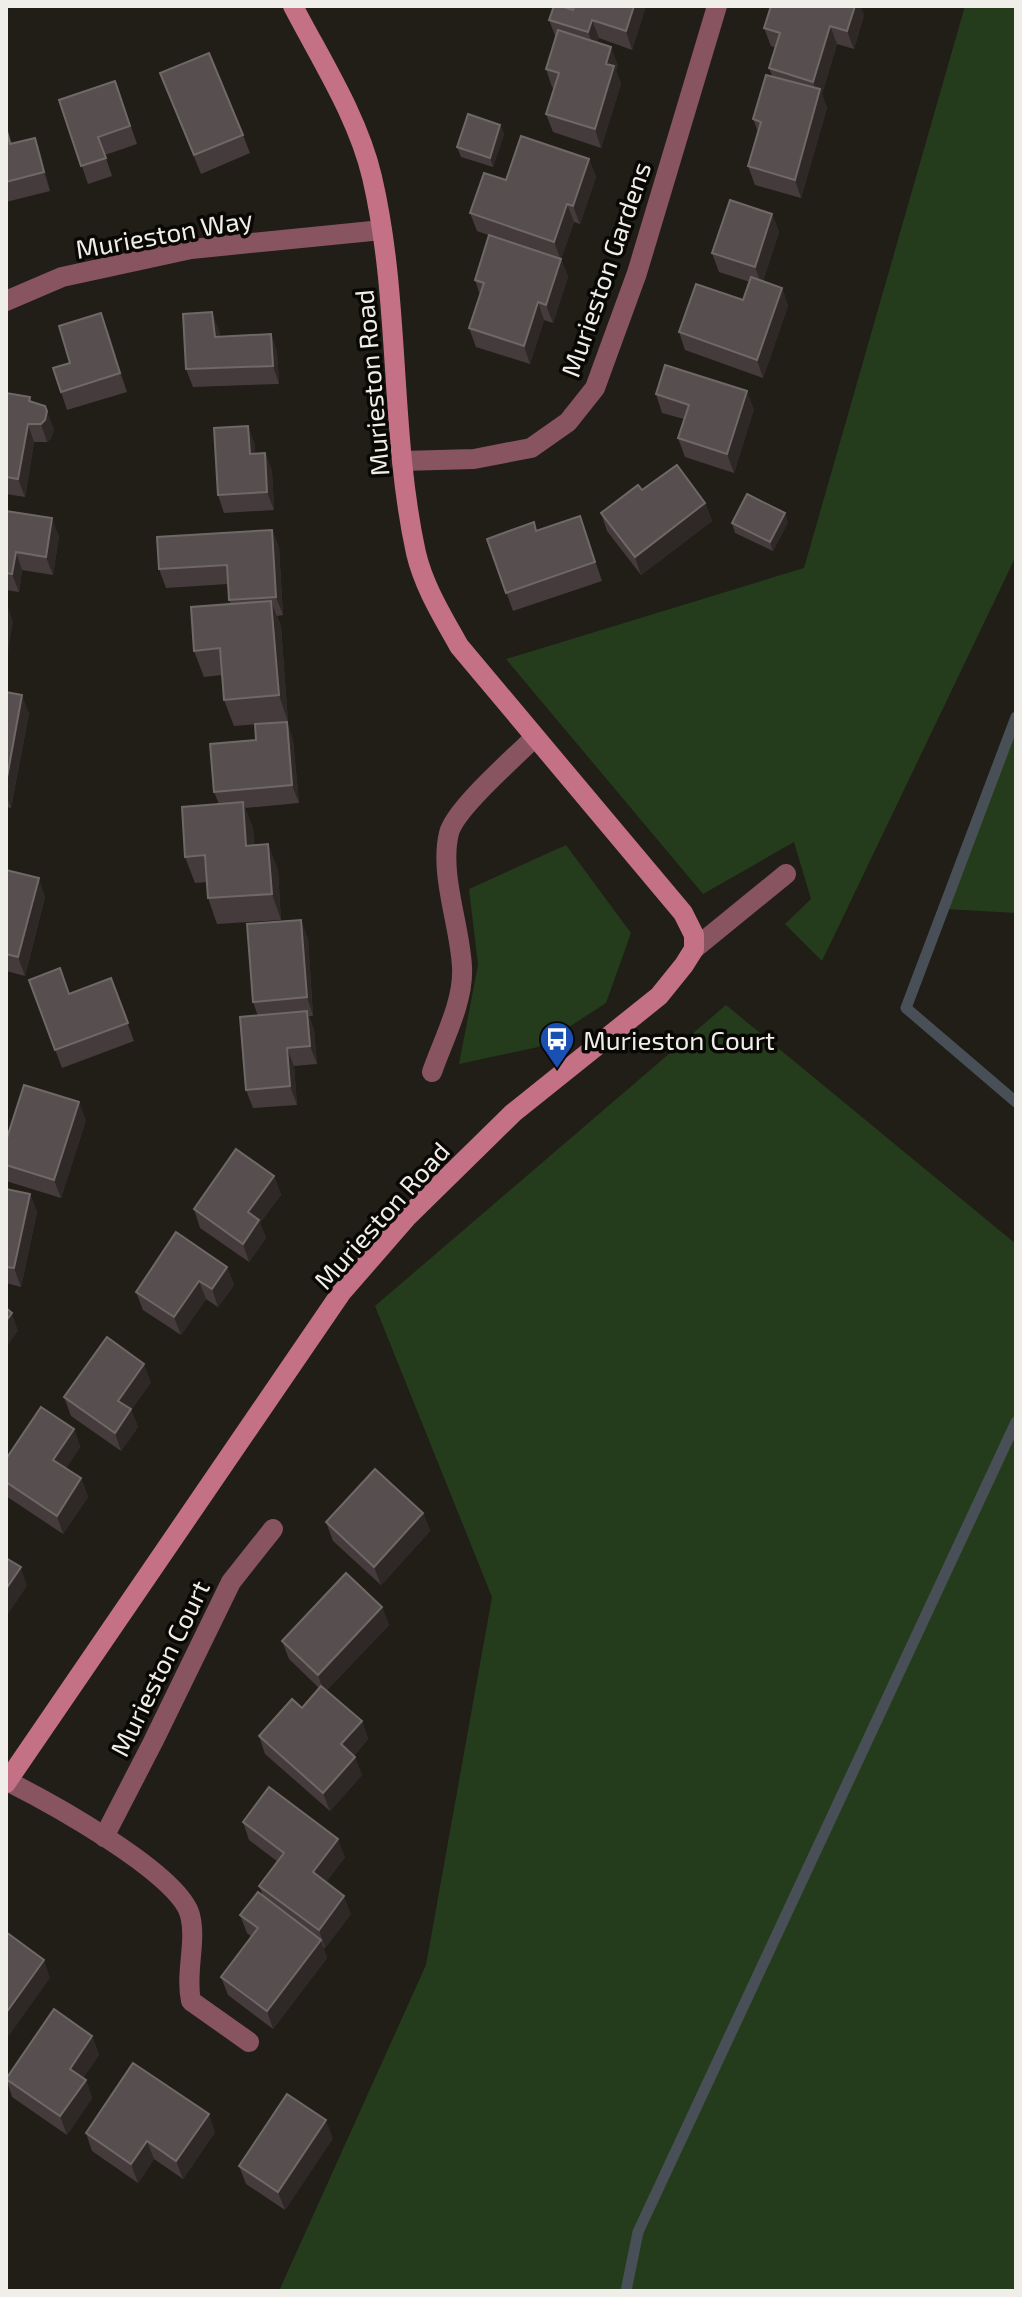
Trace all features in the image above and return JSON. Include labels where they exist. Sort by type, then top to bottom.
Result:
[{"type":"street","name":"Murieston Road","points":[[7,1782],[341,1293],[408,1216],[513,1113],[659,996],[694,949],[694,935],[683,913],[459,646],[432,598],[417,554],[402,461],[394,331],[372,174],[349,114],[293,6]]},
{"type":"street","name":"Murieston Gardens","points":[[402,461],[474,459],[531,448],[568,422],[595,388],[637,273],[717,6]]},
{"type":"street","name":"Murieston Way","points":[[6,301],[62,277],[191,249],[382,230]]},
{"type":"street","points":[[432,1072],[459,996],[462,969],[447,863],[449,831],[464,809],[534,738]]},
{"type":"street","points":[[694,949],[786,874]]},
{"type":"street","name":"Murieston Court","points":[[104,1837],[231,1582],[273,1529]]},
{"type":"street","points":[[7,1782],[63,1809],[140,1861],[172,1889],[190,1913],[192,1943],[187,1982],[191,2001],[249,2042]]},
{"type":"green space","points":[[965,6],[1016,6],[1016,556],[822,961],[785,924],[811,899],[794,842],[703,894],[506,659],[804,568]]},
{"type":"green space","points":[[1016,732],[1016,913],[945,909]]},
{"type":"green space","points":[[566,845],[631,933],[606,1003],[538,1047],[459,1064],[478,965],[469,889]]},
{"type":"green space","points":[[726,1005],[1016,1244],[1016,2291],[279,2291],[426,1965],[492,1597],[375,1306]]},
{"type":"building","points":[[554,6],[573,10],[574,6],[634,6],[626,31],[592,20],[588,32],[549,20]]},
{"type":"building","points":[[771,6],[855,6],[847,31],[830,26],[813,82],[769,68],[780,33],[764,28]]},
{"type":"building","points":[[558,30],[611,47],[606,64],[614,66],[595,129],[546,114],[559,73],[546,69]]},
{"type":"building","points":[[209,53],[243,135],[194,155],[160,73]]},
{"type":"building","points":[[766,75],[820,89],[795,180],[748,166],[761,122],[753,119]]},
{"type":"building","points":[[115,81],[130,126],[98,137],[106,158],[81,166],[59,100]]},
{"type":"building","points":[[468,114],[500,125],[490,158],[457,147]]},
{"type":"building","points":[[6,127],[10,144],[35,138],[44,172],[6,182]]},
{"type":"building","points":[[521,136],[589,159],[573,206],[567,204],[554,242],[470,213],[484,173],[506,180]]},
{"type":"building","points":[[730,200],[772,214],[755,267],[712,253]]},
{"type":"building","points":[[489,235],[561,259],[546,305],[538,302],[524,346],[469,328],[484,283],[475,280]]},
{"type":"building","points":[[751,277],[782,288],[757,360],[679,332],[696,284],[743,300]]},
{"type":"building","points":[[212,312],[215,337],[271,334],[273,366],[186,369],[183,314]]},
{"type":"building","points":[[101,313],[120,373],[61,392],[53,368],[70,363],[59,326]]},
{"type":"building","points":[[665,365],[747,391],[727,454],[678,438],[689,405],[656,394]]},
{"type":"building","points":[[6,393],[30,397],[29,401],[45,406],[47,411],[41,424],[28,424],[18,479],[6,477]]},
{"type":"building","points":[[248,426],[250,454],[265,453],[267,492],[218,495],[214,428]]},
{"type":"building","points":[[677,465],[705,503],[635,557],[601,513],[638,485],[642,490]]},
{"type":"building","points":[[747,494],[785,513],[770,542],[732,523]]},
{"type":"building","points":[[6,511],[52,518],[46,557],[16,552],[12,574],[6,573]]},
{"type":"building","points":[[580,516],[595,562],[506,593],[487,539],[534,522],[536,531]]},
{"type":"building","points":[[272,530],[276,597],[229,600],[227,565],[159,569],[157,537]]},
{"type":"building","points":[[271,601],[279,695],[224,700],[220,648],[194,651],[191,607]]},
{"type":"building","points":[[6,692],[22,695],[6,783]]},
{"type":"building","points":[[287,722],[292,785],[214,792],[210,744],[256,740],[255,724]]},
{"type":"building","points":[[243,802],[246,846],[268,844],[272,894],[208,898],[205,855],[185,857],[182,807]]},
{"type":"building","points":[[6,870],[39,878],[18,957],[6,954]]},
{"type":"building","points":[[301,920],[307,997],[253,1002],[247,924]]},
{"type":"building","points":[[60,968],[69,994],[111,978],[128,1023],[55,1050],[29,980]]},
{"type":"building","points":[[307,1011],[310,1046],[287,1048],[290,1086],[246,1090],[240,1017]]},
{"type":"building","points":[[24,1085],[79,1102],[54,1180],[6,1165],[6,1141]]},
{"type":"building","points":[[236,1149],[274,1176],[248,1212],[259,1220],[243,1244],[194,1209]]},
{"type":"building","points":[[6,1189],[30,1194],[14,1268],[6,1267]]},
{"type":"building","points":[[176,1232],[227,1267],[212,1289],[199,1281],[174,1317],[136,1292]]},
{"type":"building","points":[[107,1337],[144,1364],[118,1401],[131,1409],[115,1433],[64,1397]]},
{"type":"building","points":[[41,1407],[74,1429],[53,1460],[81,1478],[57,1516],[6,1482],[6,1459]]},
{"type":"building","points":[[375,1469],[423,1513],[374,1567],[326,1522]]},
{"type":"building","points":[[6,1558],[21,1567],[6,1589]]},
{"type":"building","points":[[346,1573],[382,1607],[318,1675],[282,1641]]},
{"type":"building","points":[[321,1686],[362,1721],[341,1744],[355,1757],[323,1793],[259,1736],[292,1699],[302,1708]]},
{"type":"building","points":[[269,1787],[338,1839],[313,1872],[344,1896],[319,1930],[259,1886],[284,1853],[243,1822]]},
{"type":"building","points":[[258,1892],[321,1940],[267,2011],[221,1977],[258,1928],[240,1915]]},
{"type":"building","points":[[6,1932],[44,1960],[6,2013]]},
{"type":"building","points":[[54,2009],[92,2036],[70,2069],[86,2080],[60,2116],[6,2079]]},
{"type":"building","points":[[133,2063],[209,2114],[176,2161],[147,2141],[131,2164],[86,2133]]},
{"type":"building","points":[[287,2094],[326,2120],[278,2192],[239,2166]]},
{"type":"waterway","points":[[1016,717],[906,1008],[1016,1102]]},
{"type":"waterway","points":[[626,2291],[638,2232],[1016,1422]]},
{"type":"place","name":"Murieston Court","points":[[557,1070]]}]
